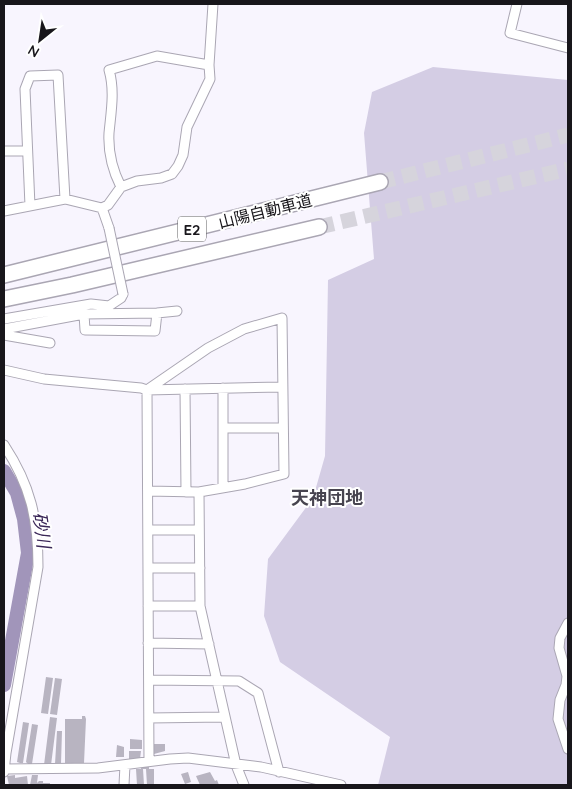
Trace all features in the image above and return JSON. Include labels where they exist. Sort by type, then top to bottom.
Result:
[{"type":"highway","name":"山陽自動車道","points":[[4,275],[380,182]]},
{"type":"highway","name":"山陽自動車道","points":[[4,299],[72,285],[319,227]]},
{"type":"street","points":[[4,211],[65,199],[102,208],[108,205],[121,186],[172,174],[184,155],[187,126],[210,79],[209,65],[213,4]]},
{"type":"street","points":[[517,4],[510,33],[568,48]]},
{"type":"street","points":[[121,186],[113,166],[109,144],[112,86],[109,70],[157,56],[209,65]]},
{"type":"street","points":[[30,206],[24,89],[30,76],[58,75],[65,199]]},
{"type":"street","points":[[4,151],[26,150]]},
{"type":"street","points":[[4,319],[91,304],[109,306],[122,298],[123,294],[109,228],[102,208]]},
{"type":"street","points":[[4,329],[84,314],[177,311]]},
{"type":"street","points":[[84,314],[85,330],[156,331],[157,313]]},
{"type":"street","points":[[148,390],[208,348],[244,329],[282,318],[284,474],[245,484],[199,492],[148,491]]},
{"type":"street","points":[[4,335],[50,343]]},
{"type":"street","points":[[4,370],[44,379],[148,390],[282,387]]},
{"type":"street","points":[[223,487],[224,388]]},
{"type":"street","points":[[185,389],[186,492]]},
{"type":"street","points":[[148,390],[149,761]]},
{"type":"street","points":[[223,428],[283,428]]},
{"type":"street","points":[[4,445],[14,460],[32,502],[38,547],[38,567],[4,770],[78,769],[188,758],[261,767],[341,785]]},
{"type":"street","points":[[199,492],[200,606],[224,717],[236,765],[244,785]]},
{"type":"street","points":[[148,530],[199,530]]},
{"type":"street","points":[[148,568],[200,568]]},
{"type":"street","points":[[148,606],[200,606]]},
{"type":"street","points":[[568,623],[560,638],[559,648],[567,676],[566,685],[560,700],[558,719],[568,749]]},
{"type":"street","points":[[148,643],[209,644]]},
{"type":"street","points":[[149,680],[239,681],[258,693],[279,772]]},
{"type":"street","points":[[149,718],[224,717]]},
{"type":"street","points":[[124,785],[125,765]]},
{"type":"shaded area","points":[[433,67],[568,80],[568,785],[378,785],[390,737],[280,662],[264,616],[268,559],[313,498],[325,456],[328,280],[374,259],[364,133],[372,92]]},
{"type":"building","points":[[46,677],[53,678],[48,714],[41,713]]},
{"type":"building","points":[[55,678],[62,679],[57,715],[50,714]]},
{"type":"building","points":[[82,716],[85,716],[86,719],[84,763],[65,763],[65,719],[82,719]]},
{"type":"building","points":[[50,717],[57,718],[51,765],[44,765]]},
{"type":"building","points":[[23,722],[29,723],[23,763],[20,763],[17,762]]},
{"type":"building","points":[[32,724],[38,725],[32,764],[28,764],[26,762]]},
{"type":"building","points":[[57,731],[62,731],[61,764],[55,764]]},
{"type":"building","points":[[130,739],[142,740],[142,749],[130,749]]},
{"type":"building","points":[[154,744],[165,744],[165,751],[154,754]]},
{"type":"building","points":[[117,745],[124,747],[124,757],[116,757]]},
{"type":"building","points":[[129,751],[141,751],[140,759],[129,759]]},
{"type":"building","points":[[149,765],[149,769],[154,769],[154,785],[147,785],[146,769],[143,769],[144,785],[137,785],[136,769]]},
{"type":"building","points":[[188,772],[191,782],[185,784],[181,774]]},
{"type":"building","points":[[210,772],[219,785],[200,785],[196,776]]},
{"type":"building","points":[[15,775],[15,778],[27,776],[28,785],[9,785],[7,776]]},
{"type":"building","points":[[32,775],[38,775],[37,783],[43,781],[43,783],[50,783],[50,785],[30,785]]},
{"type":"waterway","name":"砂川","points":[[4,471],[17,493],[24,519],[28,553],[4,685]]},
{"type":"tunnel","points":[[380,182],[568,135]]},
{"type":"tunnel","points":[[319,227],[568,169]]},
{"type":"district","name":"天神団地","points":[[327,497]]}]
